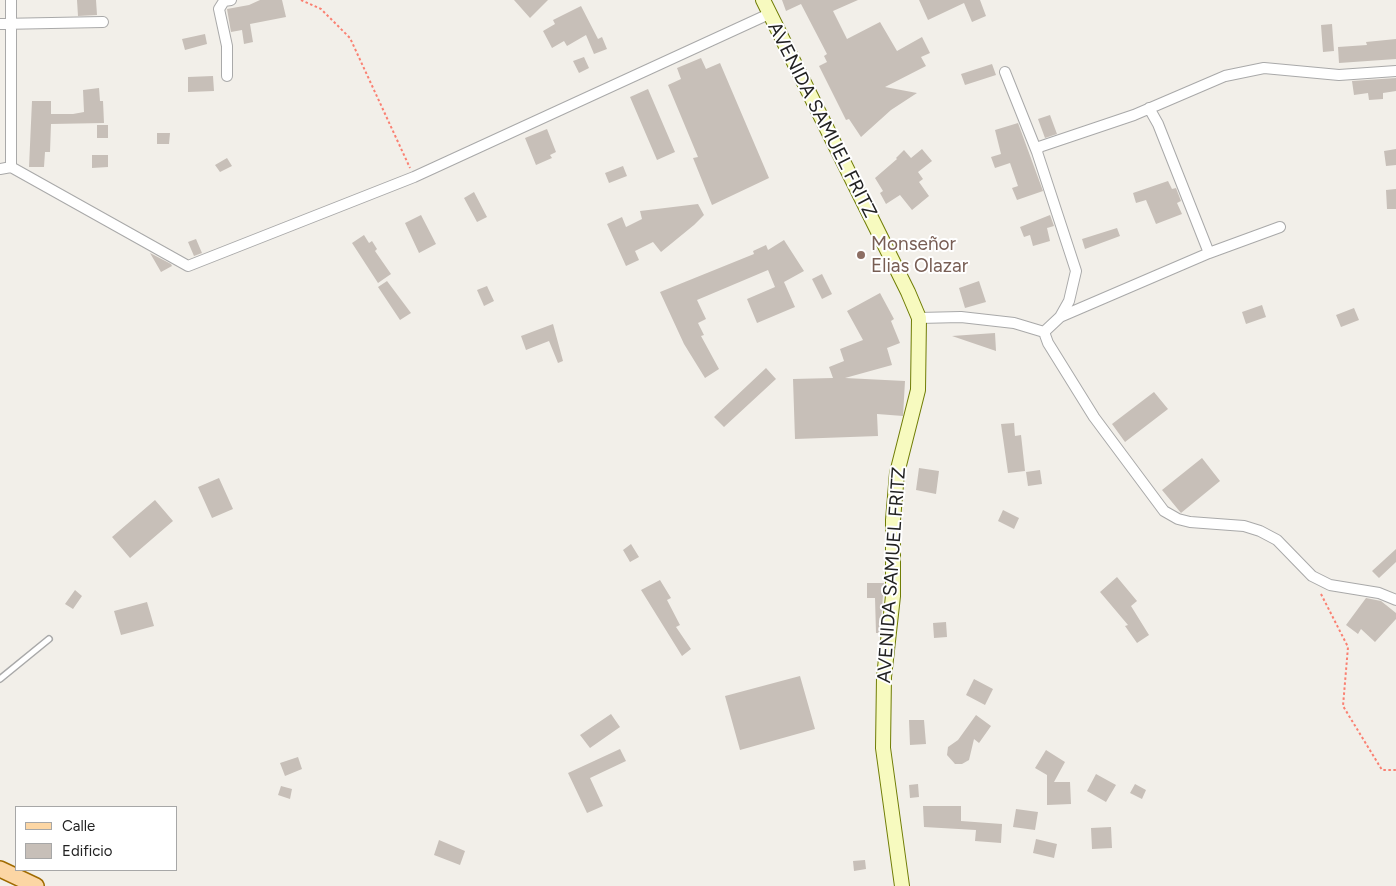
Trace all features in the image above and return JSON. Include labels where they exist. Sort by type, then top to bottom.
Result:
[{"type":"main road","points":[[0,869],[36,886]]},
{"type":"street","points":[[11,0],[5,24],[11,167]]},
{"type":"street","points":[[227,76],[227,46],[219,9],[224,1],[231,0]]},
{"type":"street","name":"AVENIDA SAMUEL FRITZ","points":[[763,0],[904,283],[919,318],[918,390],[897,473],[892,596],[884,677],[883,748],[902,886]]},
{"type":"street","points":[[0,170],[11,167],[188,266],[414,177],[770,14]]},
{"type":"street","points":[[5,24],[103,22]]},
{"type":"street","points":[[1036,152],[1040,147],[1149,108],[1224,76],[1264,68],[1339,74],[1396,71]]},
{"type":"street","points":[[1005,72],[1036,152],[1076,272],[1069,301],[1060,317],[1044,332]]},
{"type":"street","points":[[1149,108],[1158,124],[1209,253]]},
{"type":"street","points":[[1060,317],[1209,253],[1280,227]]},
{"type":"street","points":[[919,318],[961,318],[1005,322],[1044,332]]},
{"type":"street","points":[[1044,332],[1048,343],[1094,417],[1164,511],[1178,520],[1244,526],[1260,531],[1277,540],[1312,576],[1330,585],[1379,593],[1396,600]]},
{"type":"lane","points":[[0,684],[2,678],[50,639]]},
{"type":"path","points":[[301,0],[321,8],[350,38],[414,177]]},
{"type":"path","points":[[1312,576],[1348,646],[1343,706],[1382,770],[1396,770]]},
{"type":"building","points":[[77,0],[96,0],[97,15],[78,16]]},
{"type":"building","points":[[260,0],[282,0],[286,17],[250,24],[253,42],[244,44],[242,30],[231,32],[227,9],[249,5]]},
{"type":"building","points":[[514,0],[548,0],[530,18]]},
{"type":"building","points":[[782,0],[858,0],[833,11],[847,39],[880,22],[897,51],[922,37],[930,53],[921,57],[926,66],[885,87],[917,93],[891,110],[861,137],[849,119],[846,120],[819,66],[827,62],[824,56],[827,54],[801,4],[786,11]]},
{"type":"building","points":[[919,0],[980,0],[986,16],[972,22],[964,3],[928,20]]},
{"type":"building","points":[[581,6],[598,39],[602,37],[607,49],[594,54],[586,35],[567,46],[564,41],[552,48],[543,31],[555,24],[553,20]]},
{"type":"building","points":[[1332,24],[1334,51],[1323,52],[1321,25]]},
{"type":"building","points":[[205,34],[207,44],[185,50],[182,39]]},
{"type":"building","points":[[1396,39],[1396,59],[1339,63],[1338,47],[1367,45],[1366,42]]},
{"type":"building","points":[[584,57],[589,68],[579,73],[573,61]]},
{"type":"building","points":[[701,58],[706,69],[720,63],[769,178],[712,205],[693,158],[698,157],[668,85],[681,79],[677,68]]},
{"type":"building","points":[[992,64],[996,75],[965,85],[961,74]]},
{"type":"building","points":[[213,76],[214,91],[188,92],[188,77]]},
{"type":"building","points":[[1396,78],[1396,91],[1383,93],[1383,99],[1369,100],[1368,93],[1354,95],[1352,81]]},
{"type":"building","points":[[99,88],[100,101],[103,101],[104,123],[51,124],[50,152],[45,152],[44,167],[29,167],[32,101],[51,101],[51,114],[84,112],[83,90]]},
{"type":"building","points":[[648,89],[675,152],[657,160],[630,97]]},
{"type":"building","points":[[1050,115],[1057,134],[1045,138],[1038,119]]},
{"type":"building","points":[[1018,123],[1043,191],[1017,200],[1012,188],[1018,186],[1010,163],[995,168],[991,157],[1001,154],[995,130]]},
{"type":"building","points":[[97,125],[108,125],[108,138],[97,138]]},
{"type":"building","points":[[547,129],[556,152],[550,155],[552,158],[536,165],[525,138]]},
{"type":"building","points":[[157,133],[170,133],[169,144],[157,144]]},
{"type":"building","points":[[922,149],[932,161],[918,172],[923,179],[919,182],[929,196],[912,210],[900,195],[886,204],[880,193],[883,191],[875,178],[897,159],[904,150],[911,158]]},
{"type":"building","points":[[1396,149],[1396,165],[1386,166],[1384,151]]},
{"type":"building","points":[[92,155],[108,155],[108,167],[92,168]]},
{"type":"building","points":[[227,158],[232,166],[220,172],[215,165]]},
{"type":"building","points":[[623,166],[627,176],[609,183],[605,173]]},
{"type":"building","points":[[1168,181],[1172,189],[1176,188],[1181,201],[1177,203],[1182,214],[1156,224],[1146,200],[1136,203],[1133,193]]},
{"type":"building","points":[[1396,189],[1396,209],[1387,209],[1386,190]]},
{"type":"building","points":[[474,192],[487,217],[477,222],[464,198]]},
{"type":"building","points":[[698,204],[704,215],[694,225],[661,252],[653,242],[635,251],[639,260],[626,266],[607,224],[622,217],[626,227],[642,219],[640,211]]},
{"type":"building","points":[[421,215],[436,244],[419,253],[405,223]]},
{"type":"building","points":[[1050,215],[1054,226],[1047,228],[1050,241],[1033,246],[1030,235],[1024,237],[1020,227]]},
{"type":"building","points":[[1117,228],[1120,236],[1085,249],[1082,239]]},
{"type":"building","points":[[364,235],[369,243],[372,241],[377,249],[375,251],[391,274],[378,283],[352,243]]},
{"type":"building","points":[[196,239],[202,253],[194,256],[188,242]]},
{"type":"building","points":[[784,240],[804,271],[784,282],[795,307],[757,323],[747,299],[775,287],[768,270],[697,300],[706,319],[698,323],[704,335],[701,336],[719,369],[705,378],[684,344],[660,292],[754,254],[753,251],[766,245],[768,250]]},
{"type":"building","points":[[150,253],[171,264],[172,266],[161,272]]},
{"type":"building","points":[[822,274],[832,294],[822,299],[812,279]]},
{"type":"building","points":[[387,281],[411,313],[400,320],[378,287]]},
{"type":"building","points":[[979,281],[986,302],[965,308],[959,288]]},
{"type":"building","points":[[487,286],[494,301],[484,306],[477,290]]},
{"type":"building","points":[[880,293],[894,319],[891,321],[900,343],[887,348],[892,365],[845,378],[905,381],[903,416],[877,414],[878,436],[795,439],[793,379],[833,378],[829,367],[844,361],[840,349],[863,340],[847,311]]},
{"type":"building","points":[[1262,305],[1266,317],[1246,324],[1242,312]]},
{"type":"building","points":[[1354,308],[1359,320],[1341,327],[1336,315]]},
{"type":"building","points":[[553,324],[563,361],[558,363],[549,341],[526,350],[521,336]]},
{"type":"building","points":[[995,333],[996,351],[952,336]]},
{"type":"building","points":[[766,368],[776,379],[724,427],[714,417]]},
{"type":"building","points":[[1154,392],[1168,409],[1125,442],[1112,424]]},
{"type":"building","points":[[1014,423],[1015,436],[1021,435],[1025,471],[1008,473],[1001,424]]},
{"type":"building","points":[[1202,458],[1220,481],[1181,513],[1162,490]]},
{"type":"building","points":[[919,468],[939,471],[936,494],[916,490]]},
{"type":"building","points":[[1040,470],[1042,484],[1028,486],[1026,472]]},
{"type":"building","points":[[219,478],[233,509],[212,518],[198,487]]},
{"type":"building","points":[[155,500],[173,521],[130,558],[112,537]]},
{"type":"building","points":[[1003,510],[1019,518],[1014,529],[998,521]]},
{"type":"building","points":[[631,544],[639,557],[630,562],[623,550]]},
{"type":"building","points":[[1396,549],[1396,562],[1379,578],[1372,571]]},
{"type":"building","points":[[1117,577],[1137,601],[1131,606],[1149,635],[1137,643],[1125,626],[1128,625],[1100,592]]},
{"type":"building","points":[[660,580],[671,598],[667,600],[680,625],[676,627],[691,649],[682,656],[641,590]]},
{"type":"building","points":[[867,583],[884,583],[880,633],[876,633],[875,598],[867,598]]},
{"type":"building","points":[[75,590],[82,596],[73,609],[65,604]]},
{"type":"building","points":[[1366,598],[1381,601],[1396,613],[1396,619],[1375,642],[1361,629],[1358,634],[1346,625]]},
{"type":"building","points":[[147,602],[154,626],[121,635],[114,611]]},
{"type":"building","points":[[946,622],[947,637],[934,638],[933,623]]},
{"type":"building","points":[[800,676],[815,729],[740,750],[725,696]]},
{"type":"building","points":[[974,679],[993,689],[985,705],[966,695]]},
{"type":"building","points":[[611,714],[620,727],[590,748],[580,735]]},
{"type":"building","points":[[976,715],[991,726],[979,743],[974,739],[969,760],[962,764],[955,764],[947,755],[948,747],[958,740]]},
{"type":"building","points":[[909,720],[924,720],[926,744],[910,745]]},
{"type":"building","points":[[620,749],[626,761],[590,778],[603,806],[587,813],[568,773]]},
{"type":"building","points":[[1046,750],[1065,762],[1054,782],[1070,782],[1071,804],[1047,805],[1047,775],[1035,768]]},
{"type":"building","points":[[298,757],[302,769],[285,776],[280,763]]},
{"type":"building","points":[[1096,774],[1116,785],[1106,802],[1087,791]]},
{"type":"building","points":[[918,784],[919,797],[910,798],[909,785]]},
{"type":"building","points":[[1135,784],[1146,790],[1142,799],[1130,793]]},
{"type":"building","points":[[281,786],[292,789],[290,799],[278,795]]},
{"type":"building","points":[[923,806],[961,806],[961,821],[1002,824],[1001,843],[975,841],[976,830],[924,827]]},
{"type":"building","points":[[1016,809],[1038,812],[1035,830],[1013,827]]},
{"type":"building","points":[[1111,827],[1112,848],[1092,849],[1091,828]]},
{"type":"building","points":[[1036,839],[1057,844],[1054,858],[1033,853]]},
{"type":"building","points":[[439,840],[465,851],[460,865],[434,855]]},
{"type":"building","points":[[865,860],[866,869],[854,871],[853,861]]},
{"type":"place","name":"Monseñor Elias Olazar","points":[[861,255]]}]
